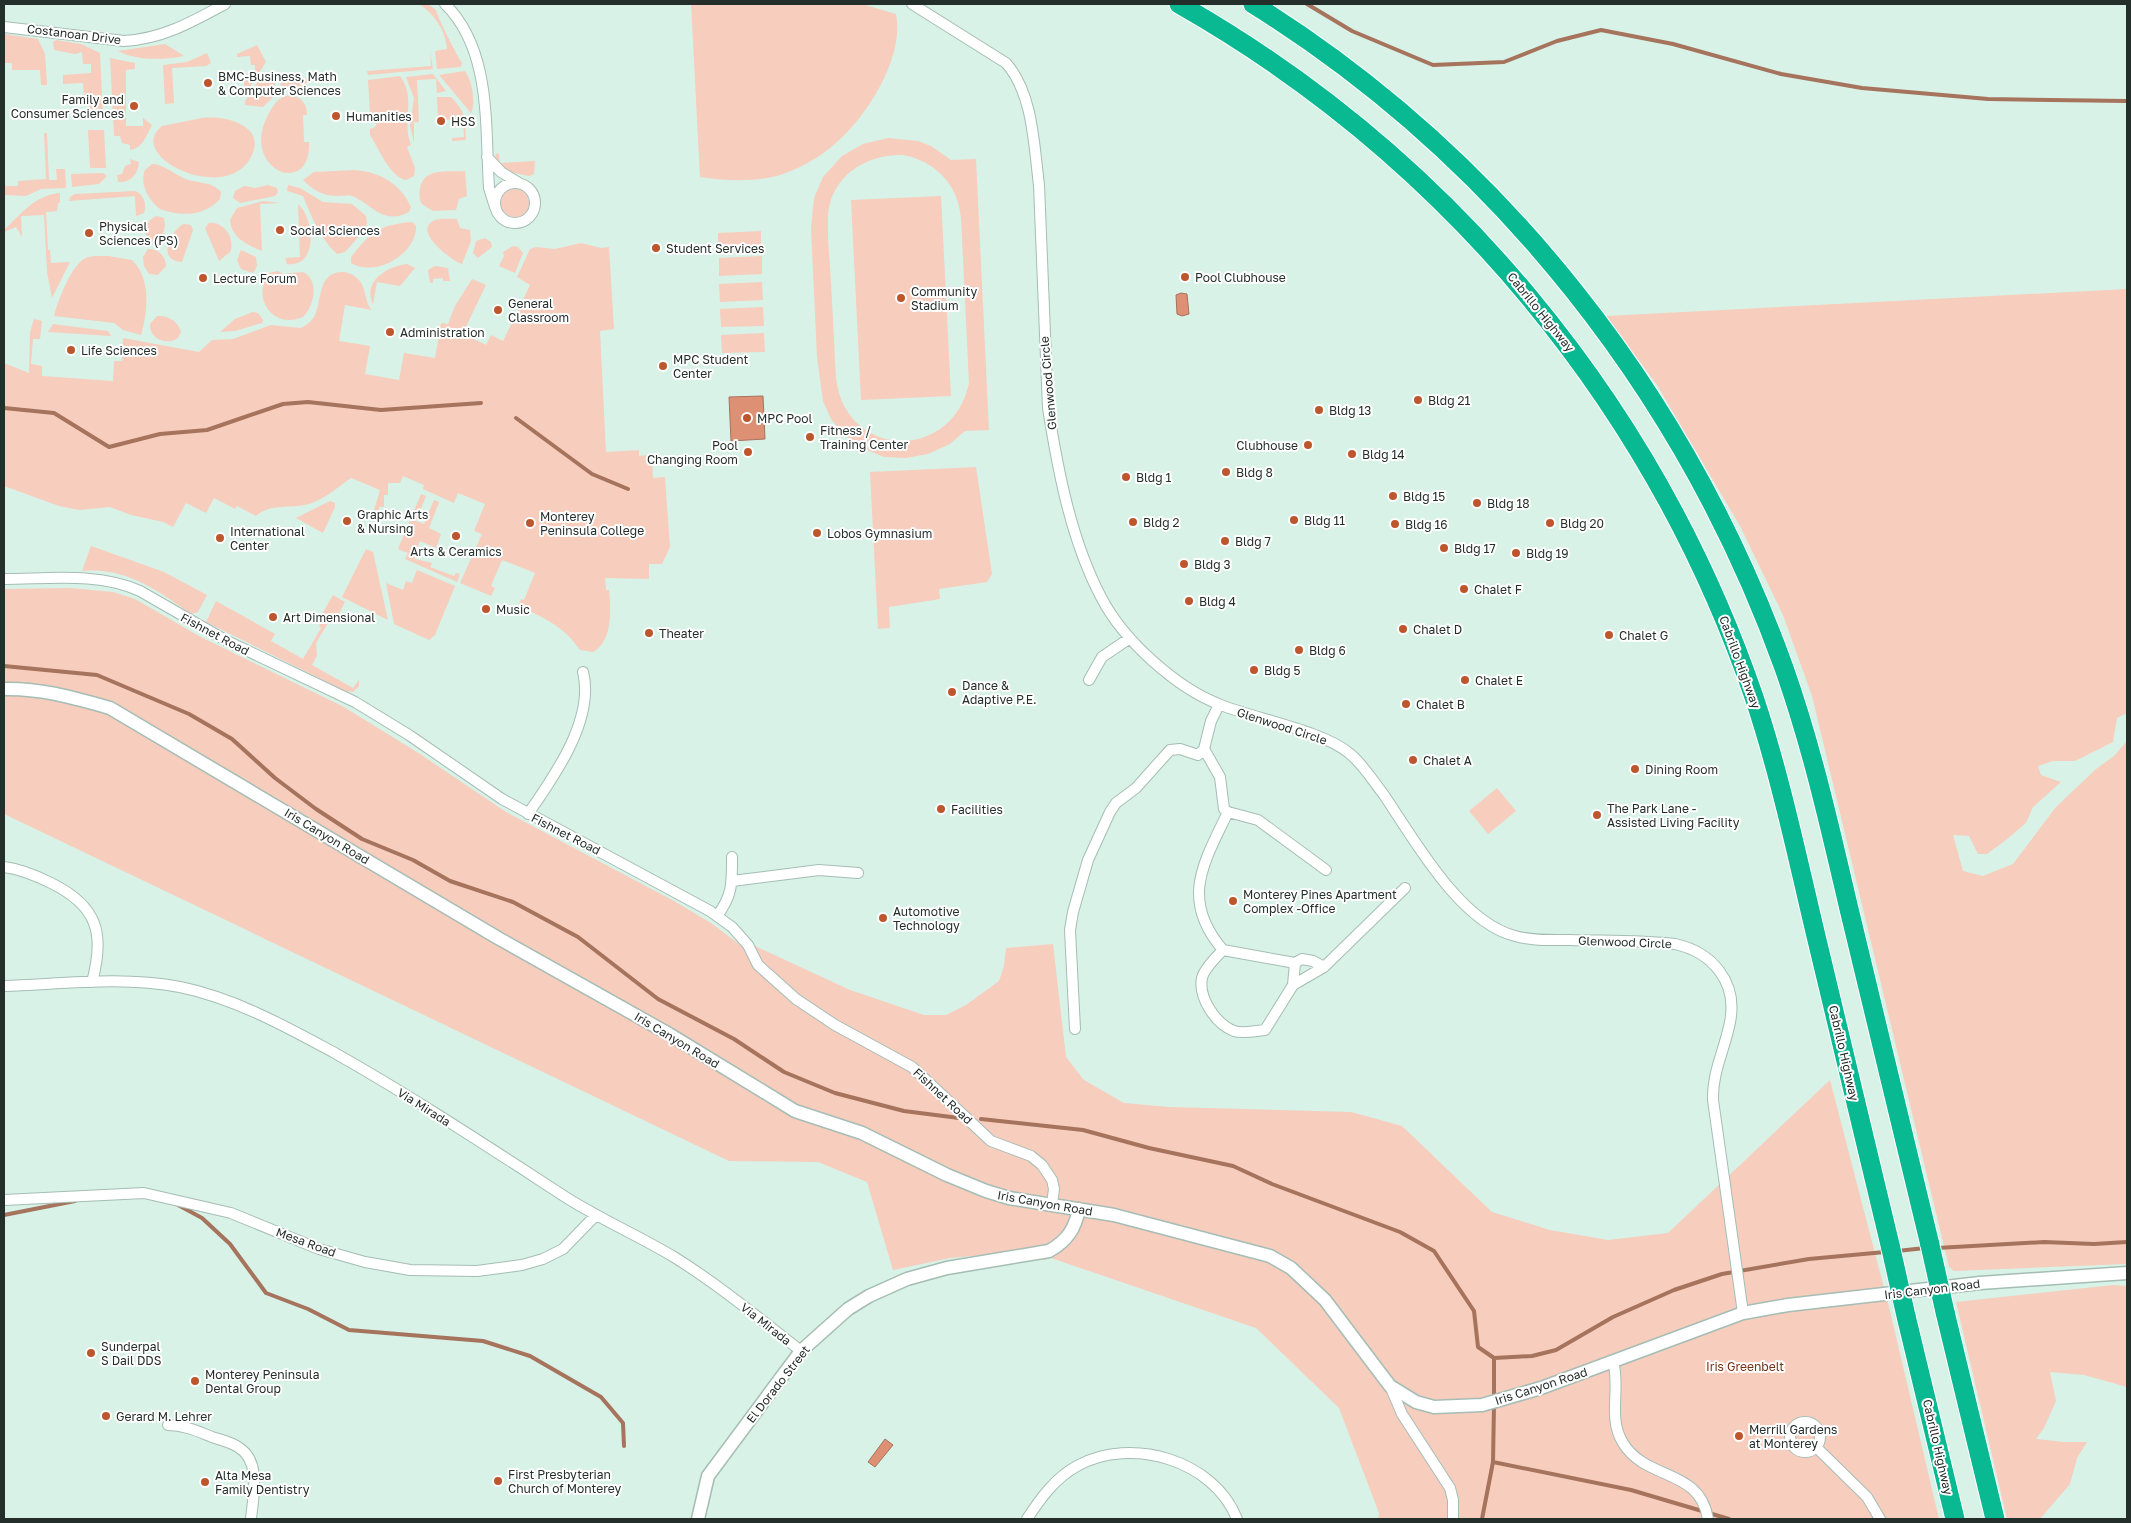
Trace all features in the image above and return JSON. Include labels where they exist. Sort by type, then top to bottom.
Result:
[{"type":"highway","name":"Cabrillo Highway","points":[[1179,4],[1250,47],[1320,96],[1381,146],[1452,211],[1518,282],[1568,344],[1618,417],[1659,485],[1716,600],[1746,674],[1765,733],[1799,862],[1955,1519]]},
{"type":"highway","points":[[1254,4],[1329,55],[1391,104],[1452,158],[1509,215],[1562,275],[1622,353],[1666,420],[1723,523],[1759,604],[1784,669],[1809,746],[1930,1245],[1994,1519]]},
{"type":"street","name":"Costanoan Drive","points":[[4,27],[117,40],[142,40],[164,35],[225,4]]},
{"type":"street","points":[[445,4],[459,21],[480,64],[489,188],[495,207],[498,214],[508,222],[521,223],[527,220],[534,210],[534,196],[526,186],[501,172],[487,157]]},
{"type":"street","name":"Glenwood Circle","points":[[912,4],[1006,63],[1014,71],[1021,88],[1032,138],[1039,185],[1048,408],[1053,440],[1079,541],[1101,598],[1130,638],[1176,680],[1219,704],[1322,738],[1348,752],[1376,784],[1455,896],[1475,916],[1492,927],[1528,938],[1675,944],[1696,950],[1714,963],[1725,980],[1732,1002],[1730,1025],[1715,1072],[1712,1091],[1743,1313]]},
{"type":"street","points":[[495,207],[497,194],[501,189],[506,185],[520,183]]},
{"type":"street","name":"Fishnet Road","points":[[4,579],[99,579],[126,585],[140,591],[219,637],[355,702],[409,735],[476,783],[528,814],[658,882],[717,916],[732,926],[748,945],[758,965],[796,999],[835,1025],[912,1067],[991,1141],[1031,1156],[1042,1164],[1052,1180],[1054,1189],[1052,1204]]},
{"type":"street","points":[[1088,680],[1102,657],[1130,638]]},
{"type":"street","points":[[528,814],[550,782],[576,730],[586,698],[586,684],[583,672]]},
{"type":"street","name":"Iris Canyon Road","points":[[4,689],[25,689],[57,693],[110,708],[498,938],[669,1034],[795,1111],[862,1133],[986,1192],[1079,1209],[1205,1237],[1270,1256],[1291,1268],[1325,1300],[1390,1386],[1416,1402],[1434,1407],[1482,1405],[1540,1388],[1743,1313],[1788,1305],[1980,1283],[2127,1273]]},
{"type":"street","points":[[1075,1029],[1070,930],[1072,912],[1088,860],[1116,803],[1136,788],[1170,750],[1180,749],[1198,755],[1204,749],[1211,721],[1219,704]]},
{"type":"street","points":[[1204,749],[1218,769],[1223,786],[1223,806],[1228,812],[1258,820],[1326,870]]},
{"type":"street","points":[[1228,812],[1206,861],[1198,892],[1203,921],[1223,950],[1295,963],[1302,959],[1313,961],[1324,967]]},
{"type":"street","points":[[717,916],[728,902],[732,881],[732,857]]},
{"type":"street","points":[[4,867],[37,877],[61,888],[76,897],[90,911],[97,930],[98,944],[98,961],[92,982]]},
{"type":"street","points":[[732,881],[819,870],[858,873]]},
{"type":"street","points":[[1293,985],[1324,967],[1405,888]]},
{"type":"street","points":[[1223,950],[1202,977],[1202,992],[1221,1024],[1236,1032],[1265,1030],[1293,985],[1295,963]]},
{"type":"street","name":"Via Mirada","points":[[4,986],[92,982],[148,982],[180,987],[210,995],[281,1024],[432,1111],[595,1216],[672,1256],[706,1278],[801,1351]]},
{"type":"street","name":"Mesa Road","points":[[4,1200],[144,1194],[231,1213],[319,1248],[365,1262],[410,1270],[477,1271],[522,1265],[543,1259],[563,1248],[595,1216]]},
{"type":"street","name":"El Dorado Street","points":[[698,1519],[708,1476],[801,1351],[848,1309],[869,1296],[907,1279],[947,1268],[1049,1251],[1062,1244],[1072,1231],[1079,1209]]},
{"type":"street","points":[[1613,1361],[1616,1376],[1615,1421],[1624,1445],[1643,1464],[1692,1487],[1702,1500],[1708,1519]]},
{"type":"street","points":[[1390,1386],[1402,1414],[1450,1488],[1453,1500],[1453,1519]]},
{"type":"street","points":[[168,1425],[180,1425],[238,1447],[247,1454],[252,1464],[254,1475],[251,1519]]},
{"type":"street","points":[[1816,1447],[1867,1497],[1880,1519]]},
{"type":"street","points":[[1027,1519],[1051,1487],[1076,1467],[1104,1456],[1136,1454],[1168,1459],[1192,1469],[1218,1490],[1228,1502],[1237,1519]]},
{"type":"green space","points":[[419,4],[428,4],[436,10],[447,36],[462,63],[461,67],[437,69],[435,51],[447,49],[446,42],[438,23]]},
{"type":"green space","points":[[691,4],[862,4],[896,14],[897,32],[894,50],[888,69],[868,106],[843,137],[819,156],[793,170],[761,179],[740,180],[700,177]]},
{"type":"green space","points":[[4,34],[38,39],[45,54],[47,85],[41,85],[40,70],[12,70],[12,63],[4,63]]},
{"type":"green space","points":[[56,40],[81,44],[100,53],[103,118],[90,118],[89,95],[84,95],[83,83],[63,84],[63,75],[91,73],[91,64],[83,64],[82,52],[75,54],[54,50],[53,42]]},
{"type":"green space","points":[[165,44],[184,56],[151,59],[134,57],[118,51]]},
{"type":"green space","points":[[257,45],[266,62],[248,90],[244,91],[244,75],[255,73],[255,65],[251,65],[250,56],[237,57],[237,54]]},
{"type":"green space","points":[[430,51],[433,69],[368,75],[367,71],[431,66]]},
{"type":"green space","points":[[207,53],[211,63],[206,66],[172,68],[174,103],[165,104],[163,65],[187,62]]},
{"type":"green space","points":[[110,58],[135,63],[135,69],[126,70],[126,126],[143,126],[143,118],[152,125],[141,144],[130,150],[130,145],[122,143],[120,136],[114,136]]},
{"type":"green space","points":[[465,71],[473,92],[471,113],[439,75]]},
{"type":"green space","points":[[263,74],[276,79],[273,97],[263,107],[245,105],[245,101]]},
{"type":"green space","points":[[433,74],[446,91],[437,93],[436,79],[417,80],[419,122],[414,122],[414,143],[410,126],[414,98],[406,77]]},
{"type":"green space","points":[[400,76],[405,85],[408,102],[407,127],[411,145],[407,147],[415,168],[414,176],[406,180],[400,178],[390,168],[370,135],[370,129],[375,127],[378,121],[374,115],[370,114],[368,80]]},
{"type":"green space","points":[[305,78],[309,80],[299,90],[282,91],[280,80]]},
{"type":"green space","points":[[290,95],[297,97],[305,104],[307,115],[303,115],[304,142],[309,142],[307,159],[300,170],[290,173],[279,170],[269,163],[263,150],[262,134],[268,115],[274,105],[282,97]]},
{"type":"green space","points":[[437,97],[451,97],[463,112],[466,140],[452,141],[452,138],[464,137],[463,119],[438,120]]},
{"type":"green space","points":[[202,118],[222,118],[233,121],[242,125],[254,138],[254,148],[250,159],[237,172],[220,177],[200,176],[182,171],[166,161],[156,150],[154,138],[162,126]]},
{"type":"green space","points":[[88,130],[104,130],[106,168],[90,168]]},
{"type":"green space","points":[[44,133],[47,133],[49,180],[57,180],[56,169],[65,169],[66,188],[41,189],[26,196],[4,195],[4,183],[5,186],[18,186],[18,181],[46,179]]},
{"type":"green space","points":[[888,138],[918,141],[931,146],[951,160],[976,159],[989,430],[965,431],[950,444],[928,454],[906,458],[884,457],[862,448],[845,436],[831,419],[823,401],[817,357],[811,228],[814,198],[823,177],[842,156],[863,144]],"holes":[[[903,155],[915,158],[935,169],[943,176],[950,185],[959,206],[969,383],[959,409],[942,427],[922,438],[900,441],[878,436],[858,424],[844,405],[836,378],[828,215],[836,189],[853,170],[876,158]]]},
{"type":"green space","points":[[496,153],[499,154],[500,163],[535,161],[534,174],[529,176],[509,172],[502,168],[495,158]]},
{"type":"green space","points":[[130,159],[139,162],[135,174],[127,181],[118,182],[117,175],[122,174],[125,166],[131,164]]},
{"type":"green space","points":[[152,164],[161,166],[188,180],[214,186],[221,192],[220,199],[214,205],[200,212],[184,214],[160,209],[152,202],[146,192],[143,181],[145,170]]},
{"type":"green space","points":[[354,170],[381,176],[395,185],[411,207],[409,212],[400,216],[384,215],[352,196],[323,194],[303,180],[314,172]]},
{"type":"green space","points":[[444,171],[465,171],[467,196],[459,199],[456,210],[433,211],[422,204],[419,196],[420,188],[422,181],[426,177]]},
{"type":"green space","points":[[103,173],[107,176],[99,184],[72,187],[71,174]]},
{"type":"green space","points":[[268,185],[277,188],[278,192],[275,196],[240,203],[233,198],[235,191],[244,186],[255,188]]},
{"type":"green space","points":[[288,185],[300,188],[323,202],[352,204],[366,216],[367,224],[363,232],[345,252],[337,254],[321,235],[303,196],[287,191]]},
{"type":"green space","points":[[515,189],[525,193],[529,203],[525,213],[515,217],[505,213],[501,203],[505,193]]},
{"type":"green space","points":[[135,191],[143,197],[145,207],[144,213],[136,216],[135,196],[69,201],[70,197],[75,194]]},
{"type":"green space","points":[[60,193],[60,203],[58,203],[57,211],[46,212],[48,250],[50,250],[51,263],[70,262],[52,298],[47,272],[44,215],[21,216],[22,237],[16,227],[4,232],[4,230],[36,201],[43,197]]},
{"type":"green space","name":"Community Stadium","points":[[941,196],[951,396],[861,400],[851,200]]},
{"type":"green space","points":[[263,201],[281,203],[260,204],[262,251],[241,240],[233,232],[230,220],[237,208]]},
{"type":"green space","points":[[298,204],[308,219],[310,230],[309,250],[304,258],[297,263],[287,264],[285,258],[300,257]]},
{"type":"green space","points":[[156,216],[164,218],[165,226],[162,238],[154,242],[147,238],[144,228]]},
{"type":"green space","points":[[457,219],[460,228],[470,230],[471,241],[462,264],[450,258],[436,246],[428,232],[428,226],[433,221]]},
{"type":"green space","points":[[412,222],[416,226],[410,246],[393,261],[371,267],[361,267],[351,263],[351,257],[364,241],[376,231],[391,225]]},
{"type":"green space","points":[[209,223],[214,223],[224,228],[230,237],[230,252],[219,261],[205,228]]},
{"type":"green space","points":[[183,224],[191,225],[193,230],[182,262],[170,257],[168,246],[173,234]]},
{"type":"green space","points":[[761,231],[761,249],[718,251],[718,233]]},
{"type":"green space","points":[[485,238],[491,242],[492,247],[478,258],[473,253],[476,241]]},
{"type":"green space","points":[[581,243],[601,248],[609,247],[614,329],[600,331],[606,452],[639,450],[639,456],[647,455],[647,461],[652,461],[653,478],[665,477],[670,547],[662,564],[649,564],[649,579],[605,578],[606,590],[609,590],[609,624],[600,647],[593,652],[580,650],[560,628],[518,606],[521,599],[524,600],[535,573],[502,560],[491,586],[495,588],[491,596],[460,583],[482,534],[474,531],[485,504],[458,493],[454,503],[423,489],[424,485],[403,476],[400,483],[388,483],[388,495],[384,495],[384,507],[379,507],[379,514],[374,510],[380,490],[351,478],[312,503],[268,509],[256,516],[237,506],[235,509],[214,498],[206,513],[186,503],[173,527],[163,522],[131,515],[110,507],[79,510],[59,506],[4,486],[4,363],[29,373],[30,332],[34,319],[42,321],[40,339],[33,339],[31,364],[42,366],[42,376],[113,381],[114,361],[122,361],[123,338],[199,352],[212,340],[233,339],[271,325],[301,328],[309,323],[315,315],[322,288],[328,277],[346,272],[354,276],[361,283],[369,307],[372,310],[345,305],[339,341],[370,346],[365,374],[399,380],[404,353],[435,358],[441,323],[448,324],[455,306],[472,279],[486,285],[461,337],[465,335],[486,345],[491,335],[503,341],[530,285],[517,277],[530,249],[536,247],[555,249]]},
{"type":"green space","points":[[513,246],[518,247],[523,253],[515,273],[499,266],[504,256],[503,252]]},
{"type":"green space","points":[[148,249],[158,252],[165,259],[166,266],[158,275],[149,274],[144,266],[143,257]]},
{"type":"green space","points":[[241,250],[256,257],[257,266],[253,273],[241,269],[237,260]]},
{"type":"green space","points":[[108,256],[132,260],[142,276],[145,285],[146,305],[141,335],[123,330],[114,323],[54,316],[65,285],[79,263],[89,257]]},
{"type":"green space","points":[[762,256],[762,274],[719,276],[719,258]]},
{"type":"green space","points":[[407,264],[415,268],[400,286],[377,282],[373,304],[371,288],[379,276],[392,268]]},
{"type":"green space","points":[[435,266],[448,268],[450,281],[443,281],[443,278],[433,279],[433,283],[430,283],[428,270]]},
{"type":"green space","points":[[278,271],[283,274],[303,272],[312,281],[314,293],[310,306],[303,317],[292,320],[283,319],[274,315],[268,309],[262,292],[264,283],[269,273]]},
{"type":"green space","points":[[762,282],[763,300],[720,302],[719,284]]},
{"type":"green space","points":[[2127,289],[2127,713],[2117,718],[2113,742],[2075,761],[2053,761],[2038,766],[2041,775],[2061,782],[2033,807],[2026,823],[1987,854],[1978,854],[1969,836],[1953,835],[1963,871],[1983,876],[2013,864],[2056,807],[2096,769],[2114,756],[2127,741],[2127,1264],[1954,1271],[1949,1267],[1812,696],[1783,615],[1740,526],[1657,385],[1606,316]]},
{"type":"green space","points":[[763,307],[764,326],[721,327],[720,309]]},
{"type":"green space","points":[[253,312],[258,313],[263,320],[262,323],[235,331],[220,332],[235,319]]},
{"type":"green space","points":[[157,316],[165,317],[175,322],[181,332],[178,338],[164,341],[152,334],[150,324]]},
{"type":"green space","points":[[53,324],[108,331],[111,336],[48,332]]},
{"type":"green space","points":[[764,333],[765,352],[722,353],[721,335]]},
{"type":"green space","points":[[976,467],[992,574],[987,582],[939,589],[940,599],[889,607],[890,628],[878,629],[870,472]]},
{"type":"green space","points":[[421,494],[426,496],[416,521],[424,524],[434,500],[439,502],[429,528],[441,534],[436,548],[420,541],[414,555],[415,559],[432,563],[430,567],[454,576],[456,573],[460,574],[457,582],[405,559],[408,553],[398,549]]},
{"type":"green space","points":[[330,501],[335,503],[335,507],[323,533],[296,518]]},
{"type":"green space","points":[[91,546],[164,572],[207,595],[198,612],[191,614],[140,582],[113,573],[82,571]]},
{"type":"green space","points":[[366,549],[373,552],[388,620],[342,597]]},
{"type":"green space","points":[[417,570],[455,586],[435,635],[429,640],[394,624],[386,583],[403,590],[406,581],[412,583]]},
{"type":"green space","name":"Iris Greenbelt","points":[[70,588],[113,592],[135,599],[199,636],[344,707],[420,754],[506,812],[674,901],[711,923],[739,944],[755,946],[850,990],[924,1015],[946,1015],[966,1005],[999,981],[1004,966],[1006,948],[1053,944],[1066,1057],[1084,1080],[1124,1103],[1169,1107],[1351,1112],[1402,1126],[1492,1212],[1550,1230],[1608,1240],[1668,1233],[1830,1080],[1890,1311],[1939,1519],[1378,1519],[1379,1513],[1339,1408],[1256,1328],[1051,1258],[1044,1260],[1037,1250],[950,1258],[893,1270],[867,1182],[818,1162],[729,1161],[4,814],[4,589]]},
{"type":"green space","points":[[333,595],[345,602],[337,618],[328,623],[316,643],[317,656],[312,665],[353,688],[359,680],[359,686],[353,692],[345,691],[206,622],[216,601],[275,634],[271,641],[303,659],[321,628],[319,626],[324,618],[321,616]]},
{"type":"green space","points":[[1497,788],[1516,811],[1488,834],[1469,811]]},
{"type":"green space","points":[[2113,1285],[2127,1286],[2127,1387],[2084,1375],[2050,1372],[2056,1401],[2044,1428],[2036,1439],[2087,1442],[2077,1458],[2070,1484],[2040,1519],[2007,1519],[1956,1302]]},
{"type":"shaded area","points":[[1181,293],[1187,294],[1189,314],[1182,316],[1177,314],[1176,295]]},
{"type":"shaded area","name":"MPC Pool","points":[[763,396],[765,439],[731,441],[729,397]]},
{"type":"shaded area","points":[[885,1439],[893,1445],[875,1467],[868,1462]]},
{"type":"waterway","points":[[1307,4],[1352,31],[1433,65],[1504,62],[1557,41],[1601,30],[1673,44],[1781,74],[1862,88],[1988,99],[2127,101]]},
{"type":"waterway","points":[[4,408],[54,413],[109,447],[160,434],[207,430],[283,404],[308,402],[381,410],[481,403]]},
{"type":"waterway","points":[[516,418],[592,474],[628,489]]},
{"type":"waterway","points":[[4,666],[97,675],[189,714],[232,739],[275,778],[316,809],[362,839],[413,860],[450,881],[513,902],[578,937],[658,999],[734,1039],[784,1072],[835,1093],[904,1111],[959,1118]]},
{"type":"waterway","points":[[981,1119],[1083,1130],[1149,1148],[1233,1166],[1272,1184],[1400,1232],[1434,1251],[1474,1311],[1478,1347],[1494,1358],[1532,1356],[1556,1350],[1613,1317],[1674,1290],[1722,1274],[1809,1259],[1885,1252]]},
{"type":"waterway","points":[[4,1215],[75,1201]]},
{"type":"waterway","points":[[178,1205],[202,1218],[230,1244],[266,1293],[308,1309],[349,1330],[483,1341],[530,1356],[601,1397],[623,1423],[624,1446]]},
{"type":"waterway","points":[[1937,1248],[2044,1242],[2094,1244],[2127,1242]]},
{"type":"waterway","points":[[1897,1251],[1925,1248]]},
{"type":"waterway","points":[[1494,1358],[1494,1398]]},
{"type":"waterway","points":[[1482,1519],[1493,1462],[1494,1405]]},
{"type":"waterway","points":[[1493,1462],[1631,1490],[1729,1519]]},
{"type":"place","name":"BMC-Business, Math & Computer Sciences","points":[[208,83]]},
{"type":"place","name":"Family and Consumer Sciences","points":[[134,106]]},
{"type":"place","name":"Humanities","points":[[336,116]]},
{"type":"place","name":"HSS","points":[[441,121]]},
{"type":"place","name":"Social Sciences","points":[[280,230]]},
{"type":"place","name":"Physical Sciences (PS)","points":[[89,233]]},
{"type":"place","name":"Student Services","points":[[656,248]]},
{"type":"place","name":"Pool Clubhouse","points":[[1185,277]]},
{"type":"place","name":"Lecture Forum","points":[[203,278]]},
{"type":"place","name":"Community Stadium","points":[[901,298]]},
{"type":"place","name":"General Classroom","points":[[498,310]]},
{"type":"place","name":"Administration","points":[[390,332]]},
{"type":"place","name":"Life Sciences","points":[[71,350]]},
{"type":"place","name":"MPC Student Center","points":[[663,366]]},
{"type":"place","name":"Bldg 21","points":[[1418,400]]},
{"type":"place","name":"Bldg 13","points":[[1319,410]]},
{"type":"place","name":"MPC Pool","points":[[747,418]]},
{"type":"place","name":"Fitness / Training Center","points":[[810,437]]},
{"type":"place","name":"Clubhouse","points":[[1308,445]]},
{"type":"place","name":"Pool Changing Room","points":[[748,452]]},
{"type":"place","name":"Bldg 14","points":[[1352,454]]},
{"type":"place","name":"Bldg 8","points":[[1226,472]]},
{"type":"place","name":"Bldg 1","points":[[1126,477]]},
{"type":"place","name":"Bldg 15","points":[[1393,496]]},
{"type":"place","name":"Bldg 18","points":[[1477,503]]},
{"type":"place","name":"Bldg 11","points":[[1294,520]]},
{"type":"place","name":"Graphic Arts & Nursing","points":[[347,521]]},
{"type":"place","name":"Bldg 2","points":[[1133,522]]},
{"type":"place","name":"Monterey Peninsula College","points":[[530,523]]},
{"type":"place","name":"Bldg 20","points":[[1550,523]]},
{"type":"place","name":"Bldg 16","points":[[1395,524]]},
{"type":"place","name":"Lobos Gymnasium","points":[[817,533]]},
{"type":"place","name":"Arts & Ceramics","points":[[456,536]]},
{"type":"place","name":"International Center","points":[[220,538]]},
{"type":"place","name":"Bldg 7","points":[[1225,541]]},
{"type":"place","name":"Bldg 17","points":[[1444,548]]},
{"type":"place","name":"Bldg 19","points":[[1516,553]]},
{"type":"place","name":"Bldg 3","points":[[1184,564]]},
{"type":"place","name":"Chalet F","points":[[1464,589]]},
{"type":"place","name":"Bldg 4","points":[[1189,601]]},
{"type":"place","name":"Music","points":[[486,609]]},
{"type":"place","name":"Art Dimensional","points":[[273,617]]},
{"type":"place","name":"Chalet D","points":[[1403,629]]},
{"type":"place","name":"Theater","points":[[649,633]]},
{"type":"place","name":"Chalet G","points":[[1609,635]]},
{"type":"place","name":"Bldg 6","points":[[1299,650]]},
{"type":"place","name":"Bldg 5","points":[[1254,670]]},
{"type":"place","name":"Chalet E","points":[[1465,680]]},
{"type":"place","name":"Dance & Adaptive P.E.","points":[[952,692]]},
{"type":"place","name":"Chalet B","points":[[1406,704]]},
{"type":"place","name":"Chalet A","points":[[1413,760]]},
{"type":"place","name":"Dining Room","points":[[1635,769]]},
{"type":"place","name":"Facilities","points":[[941,809]]},
{"type":"place","name":"The Park Lane - Assisted Living Facility","points":[[1597,815]]},
{"type":"place","name":"Monterey Pines Apartment Complex -Office","points":[[1233,901]]},
{"type":"place","name":"Automotive Technology","points":[[883,918]]},
{"type":"place","name":"Sunderpal S Dail DDS","points":[[91,1353]]},
{"type":"place","name":"Monterey Peninsula Dental Group","points":[[195,1381]]},
{"type":"place","name":"Gerard M. Lehrer","points":[[106,1416]]},
{"type":"place","name":"Merrill Gardens at Monterey","points":[[1739,1436]]},
{"type":"place","name":"First Presbyterian Church of Monterey","points":[[498,1481]]},
{"type":"place","name":"Alta Mesa Family Dentistry","points":[[205,1482]]}]
